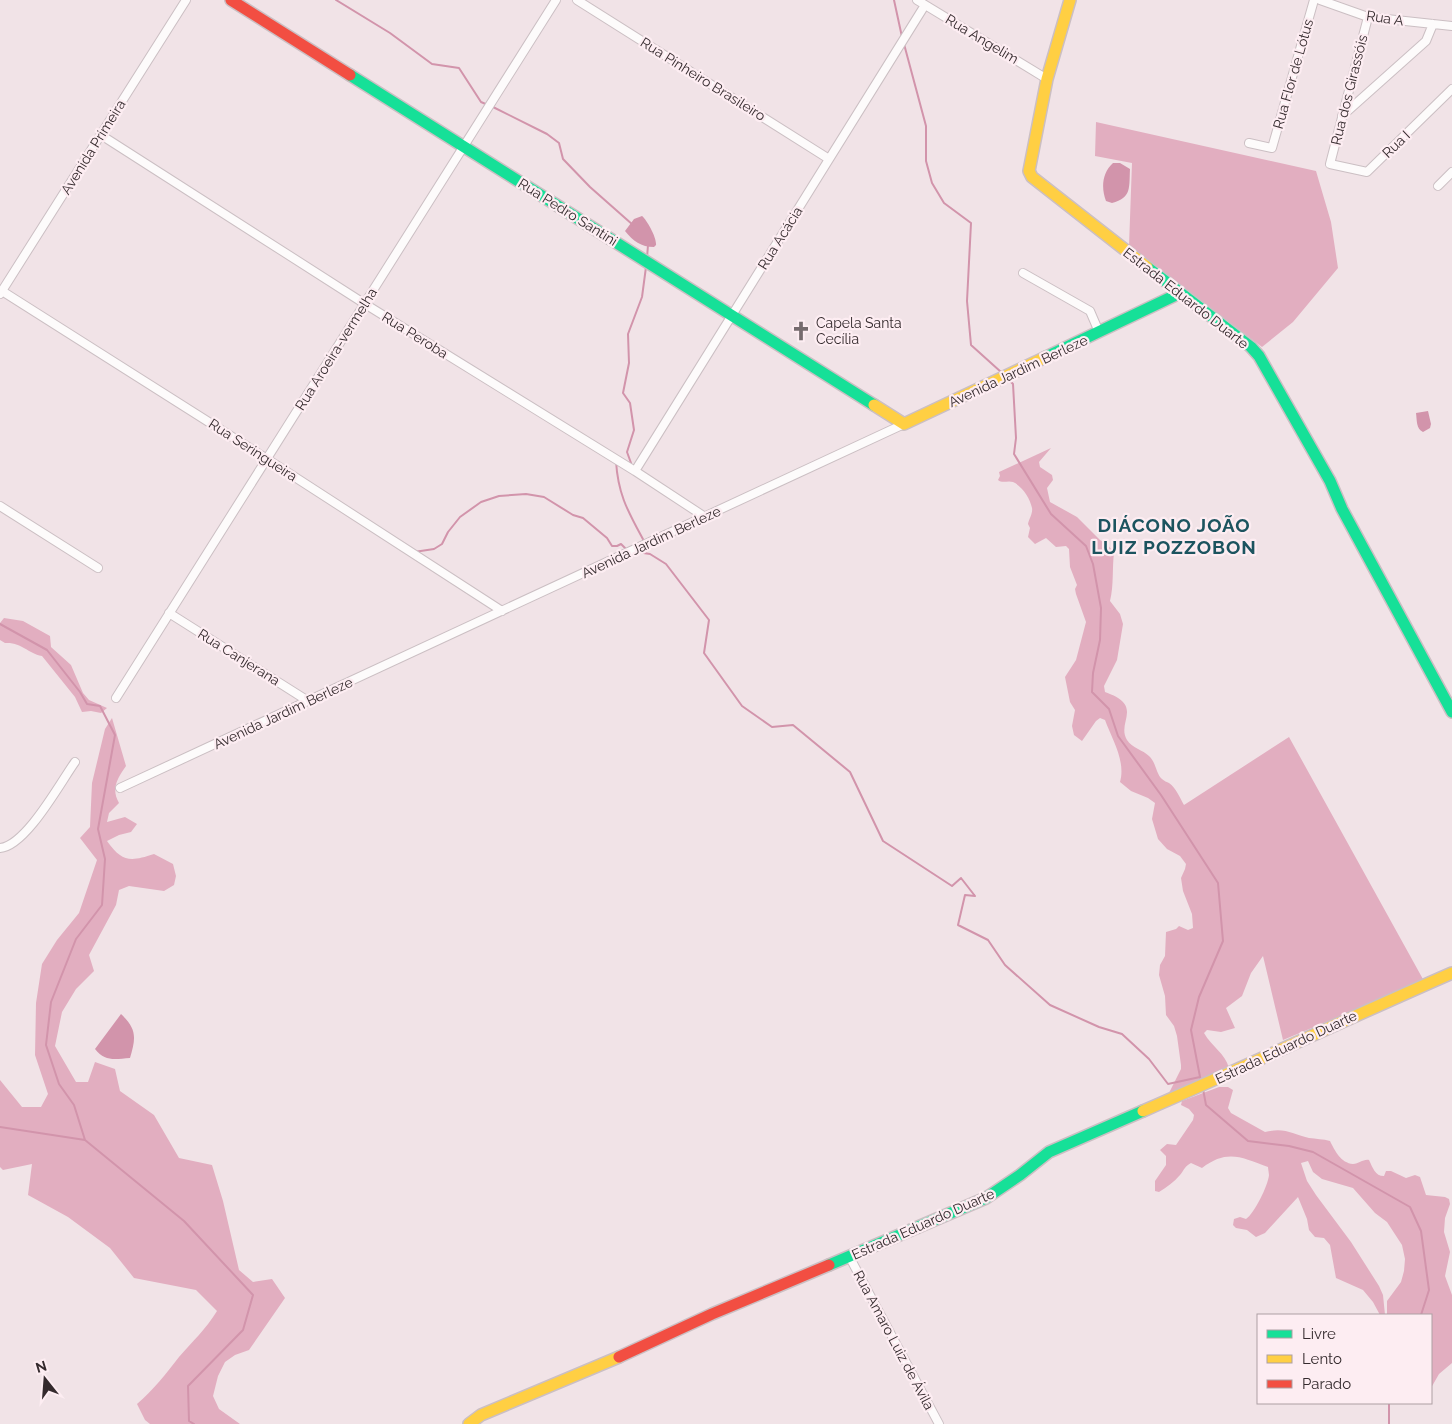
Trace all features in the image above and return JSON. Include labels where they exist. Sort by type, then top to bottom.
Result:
[{"type":"street","name":"Avenida Primeira","points":[[1,293],[186,0]]},
{"type":"street","name":"Rua Pedro Santini","points":[[231,0],[904,424]]},
{"type":"street","name":"Rua Aroeira-vermelha","points":[[116,698],[556,0]]},
{"type":"street","name":"Rua Pinheiro Brasileiro","points":[[578,0],[829,159]]},
{"type":"street","name":"Rua Angelim","points":[[917,0],[1046,79]]},
{"type":"street","name":"Estrada Eduardo Duarte","points":[[1070,0],[1046,79],[1030,162],[1029,171],[1032,177],[1180,294],[1244,340],[1259,356],[1330,481],[1342,509],[1452,712]]},
{"type":"street","name":"Rua Flor de Lótus","points":[[1249,143],[1272,148],[1314,0]]},
{"type":"street","name":"Rua A","points":[[1320,0],[1368,17],[1452,26]]},
{"type":"street","name":"Rua Acácia","points":[[635,471],[924,5]]},
{"type":"street","name":"Rua dos Girassóis","points":[[1330,164],[1368,17]]},
{"type":"street","points":[[1342,116],[1426,41],[1433,24]]},
{"type":"street","name":"Rua I","points":[[1330,164],[1367,172],[1452,89]]},
{"type":"street","name":"Rua Peroba","points":[[101,135],[365,304],[635,471],[705,517]]},
{"type":"street","points":[[1438,186],[1452,172]]},
{"type":"street","points":[[1023,272],[1090,311],[1099,332]]},
{"type":"street","name":"Rua Seringueira","points":[[1,293],[267,459],[502,611]]},
{"type":"street","name":"Avenida Jardim Berleze","points":[[120,788],[1180,294]]},
{"type":"street","points":[[0,506],[98,568]]},
{"type":"street","name":"Rua Canjerana","points":[[169,613],[308,701]]},
{"type":"street","points":[[0,848],[6,848],[30,829],[74,762]]},
{"type":"street","name":"Estrada Eduardo Duarte","points":[[469,1424],[481,1415],[628,1353],[712,1314],[986,1198],[1020,1176],[1048,1152],[1235,1071],[1338,1022],[1452,973]]},
{"type":"street","name":"Rua Amaro Luiz de Ávila","points":[[849,1256],[939,1424]]},
{"type":"shaded area","points":[[1096,122],[1316,171],[1331,222],[1338,268],[1293,322],[1262,347],[1129,246],[1132,163],[1095,156]]},
{"type":"shaded area","points":[[1113,163],[1120,163],[1130,169],[1129,186],[1126,195],[1112,203],[1106,201],[1103,186],[1107,171]]},
{"type":"shaded area","points":[[642,216],[653,234],[656,242],[654,247],[638,243],[625,231],[634,219]]},
{"type":"shaded area","points":[[1428,411],[1431,424],[1430,428],[1423,432],[1418,427],[1416,413]]},
{"type":"shaded area","points":[[1051,448],[1039,462],[1040,467],[1052,475],[1053,480],[1047,488],[1050,502],[1077,517],[1100,540],[1108,545],[1114,553],[1110,601],[1120,614],[1123,624],[1117,660],[1104,686],[1105,692],[1117,697],[1124,703],[1127,709],[1125,733],[1127,740],[1147,754],[1153,761],[1160,777],[1174,788],[1184,805],[1289,737],[1424,981],[1283,1040],[1263,956],[1251,973],[1242,996],[1226,1008],[1235,1028],[1221,1032],[1207,1030],[1204,1033],[1225,1058],[1229,1068],[1168,1095],[1181,1069],[1181,1065],[1177,1036],[1174,1026],[1166,1015],[1165,996],[1159,975],[1160,965],[1165,956],[1166,932],[1179,926],[1188,930],[1193,928],[1192,914],[1183,891],[1181,878],[1186,864],[1180,856],[1167,849],[1158,839],[1152,819],[1155,803],[1131,791],[1120,782],[1120,758],[1105,720],[1100,718],[1096,721],[1082,741],[1074,735],[1072,726],[1075,710],[1070,702],[1065,677],[1076,660],[1086,622],[1076,594],[1075,589],[1077,585],[1070,567],[1069,549],[1066,546],[1056,547],[1046,538],[1035,544],[1028,537],[1030,528],[1028,524],[1032,510],[1027,496],[1013,482],[998,480],[999,472]]},
{"type":"shaded area","points":[[4,618],[23,621],[50,636],[51,647],[71,665],[83,693],[89,700],[107,708],[101,713],[82,712],[75,697],[42,656],[16,644],[5,643],[0,640],[0,623]]},
{"type":"shaded area","points":[[112,718],[126,766],[120,775],[115,789],[119,803],[109,813],[107,822],[125,817],[137,824],[131,832],[107,841],[117,853],[127,858],[133,859],[154,854],[173,864],[176,876],[174,885],[164,891],[129,886],[119,890],[116,905],[89,955],[94,971],[76,989],[62,1012],[55,1046],[76,1082],[88,1082],[95,1062],[115,1069],[120,1091],[154,1115],[179,1158],[212,1165],[223,1201],[239,1270],[253,1282],[272,1279],[285,1298],[249,1350],[235,1355],[225,1362],[218,1376],[213,1396],[219,1409],[240,1424],[150,1424],[145,1420],[137,1404],[159,1382],[204,1330],[217,1311],[196,1290],[134,1278],[110,1248],[68,1217],[28,1195],[32,1164],[3,1170],[0,1167],[0,1080],[22,1107],[41,1107],[48,1094],[35,1055],[36,1003],[42,964],[57,940],[79,913],[97,860],[80,838],[90,827],[92,783],[105,729]]},
{"type":"shaded area","points":[[121,1014],[130,1024],[134,1034],[130,1058],[107,1058],[95,1049]]},
{"type":"shaded area","points":[[1219,1087],[1228,1087],[1233,1090],[1228,1108],[1231,1113],[1265,1132],[1278,1130],[1330,1141],[1342,1159],[1349,1163],[1353,1164],[1369,1160],[1378,1175],[1381,1176],[1384,1176],[1386,1171],[1391,1171],[1406,1178],[1415,1175],[1420,1177],[1426,1195],[1449,1199],[1450,1204],[1445,1218],[1444,1232],[1450,1252],[1445,1276],[1452,1295],[1452,1363],[1439,1374],[1432,1386],[1432,1314],[1387,1314],[1387,1301],[1401,1282],[1404,1271],[1405,1259],[1402,1245],[1387,1222],[1375,1213],[1353,1188],[1322,1179],[1313,1172],[1308,1161],[1301,1163],[1307,1181],[1351,1242],[1379,1286],[1383,1295],[1385,1314],[1379,1314],[1363,1290],[1336,1278],[1330,1245],[1324,1238],[1315,1237],[1309,1230],[1307,1219],[1298,1197],[1265,1233],[1256,1237],[1247,1230],[1236,1228],[1233,1225],[1234,1219],[1240,1217],[1246,1219],[1257,1206],[1268,1180],[1268,1167],[1250,1160],[1234,1157],[1219,1158],[1202,1168],[1191,1163],[1170,1184],[1159,1192],[1155,1191],[1155,1181],[1166,1165],[1166,1156],[1160,1150],[1167,1144],[1176,1145],[1193,1120],[1194,1115],[1189,1109],[1181,1105],[1182,1101]]},
{"type":"waterway","points":[[336,0],[390,33],[432,64],[459,68],[481,102],[488,105]]},
{"type":"waterway","points":[[894,0],[902,37]]},
{"type":"waterway","points":[[904,44],[926,126],[926,161],[932,183],[944,203],[971,223],[967,301],[971,345],[1001,372]]},
{"type":"waterway","points":[[493,107],[547,134],[559,143],[563,159],[590,187],[633,225]]},
{"type":"waterway","points":[[647,258],[648,245]]},
{"type":"waterway","points":[[627,464],[631,463],[627,452],[634,430],[630,403],[623,393],[629,363],[628,334],[642,297],[646,267]]},
{"type":"waterway","points":[[1008,379],[1013,384],[1016,438],[1014,454],[1051,514],[1086,546],[1093,564],[1101,608],[1100,640],[1093,673],[1092,692],[1109,709],[1118,736],[1161,795],[1218,883],[1223,941],[1199,997],[1191,1030],[1201,1082]]},
{"type":"waterway","points":[[616,461],[622,494],[629,513],[645,543]]},
{"type":"waterway","points":[[414,552],[434,549],[442,544],[448,532],[460,517],[481,502],[499,496],[526,494],[544,497],[573,515],[583,518],[607,538],[612,546],[621,544],[627,550]]},
{"type":"waterway","points":[[637,552],[650,554],[666,564],[709,620],[704,653],[742,706],[772,727],[793,725],[850,772],[883,841],[952,886],[961,878],[975,896],[965,895],[958,925],[988,940],[1005,965],[1050,1005],[1099,1027],[1122,1034],[1149,1059],[1168,1084],[1200,1077]]},
{"type":"waterway","points":[[0,624],[47,650],[80,692],[87,704],[100,706],[115,735],[98,829],[105,859],[102,905],[76,939],[51,1002],[46,1045],[59,1084],[74,1105],[85,1140]]},
{"type":"waterway","points":[[1203,1089],[1206,1105],[1248,1141],[1289,1146],[1313,1152],[1410,1207],[1421,1231],[1429,1290],[1421,1314]]},
{"type":"waterway","points":[[0,1127],[85,1140],[184,1221],[253,1295],[243,1330],[188,1386],[189,1421],[194,1424]]},
{"type":"waterway","points":[[1389,1404],[1389,1424]]},
{"type":"traffic: fast","points":[[350,75],[874,405]]},
{"type":"traffic: fast","points":[[1147,267],[1251,347],[1259,356],[1330,481],[1342,509],[1452,712]]},
{"type":"traffic: fast","points":[[1046,357],[1180,293]]},
{"type":"traffic: fast","points":[[829,1265],[986,1198],[1049,1152],[1143,1111]]},
{"type":"traffic: slow","points":[[1070,0],[1047,79],[1029,171],[1032,177],[1147,267]]},
{"type":"traffic: slow","points":[[874,405],[904,424],[1046,357]]},
{"type":"traffic: slow","points":[[1143,1111],[1452,973]]},
{"type":"traffic: slow","points":[[469,1424],[481,1415],[619,1357]]},
{"type":"traffic: jam","points":[[231,0],[350,75]]},
{"type":"traffic: jam","points":[[619,1357],[712,1314],[829,1265]]},
{"type":"place","name":"Capela Santa Cecília","points":[[801,331]]},
{"type":"district","name":"DIÁCONO JOÃO LUIZ POZZOBON","points":[[1174,536]]}]
